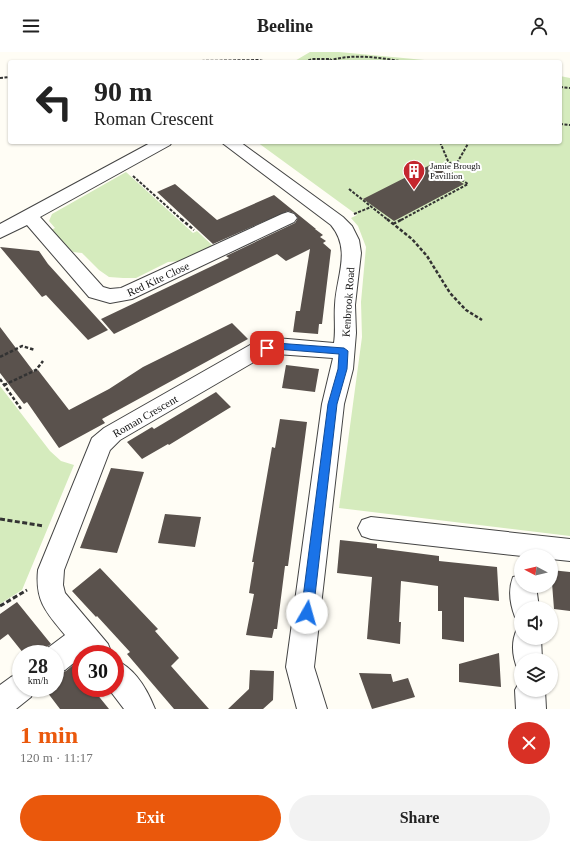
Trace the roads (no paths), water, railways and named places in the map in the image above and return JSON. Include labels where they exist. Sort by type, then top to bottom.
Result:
[{"type":"street","points":[[0,232],[160,144]]},
{"type":"street","name":"Kenbrook Road","points":[[232,144],[337,221],[345,230],[350,240],[352,253],[345,305],[342,369],[333,404],[300,667],[312,709]]},
{"type":"street","name":"Red Kite Close","points":[[29,216],[96,292],[110,296],[125,294],[288,218]]},
{"type":"street","name":"Roman Crescent","points":[[90,645],[53,599],[50,585],[51,570],[100,445],[112,434],[258,350],[276,346],[344,351]]},
{"type":"street","points":[[371,528],[481,540],[517,549]]},
{"type":"street","points":[[124,685],[134,697],[140,709]]},
{"type":"street","points":[[0,703],[12,694]]},
{"type":"street","points":[[530,697],[531,709]]},
{"type":"place","name":"Jamie Brough Pavillion","points":[[414,190]]}]
